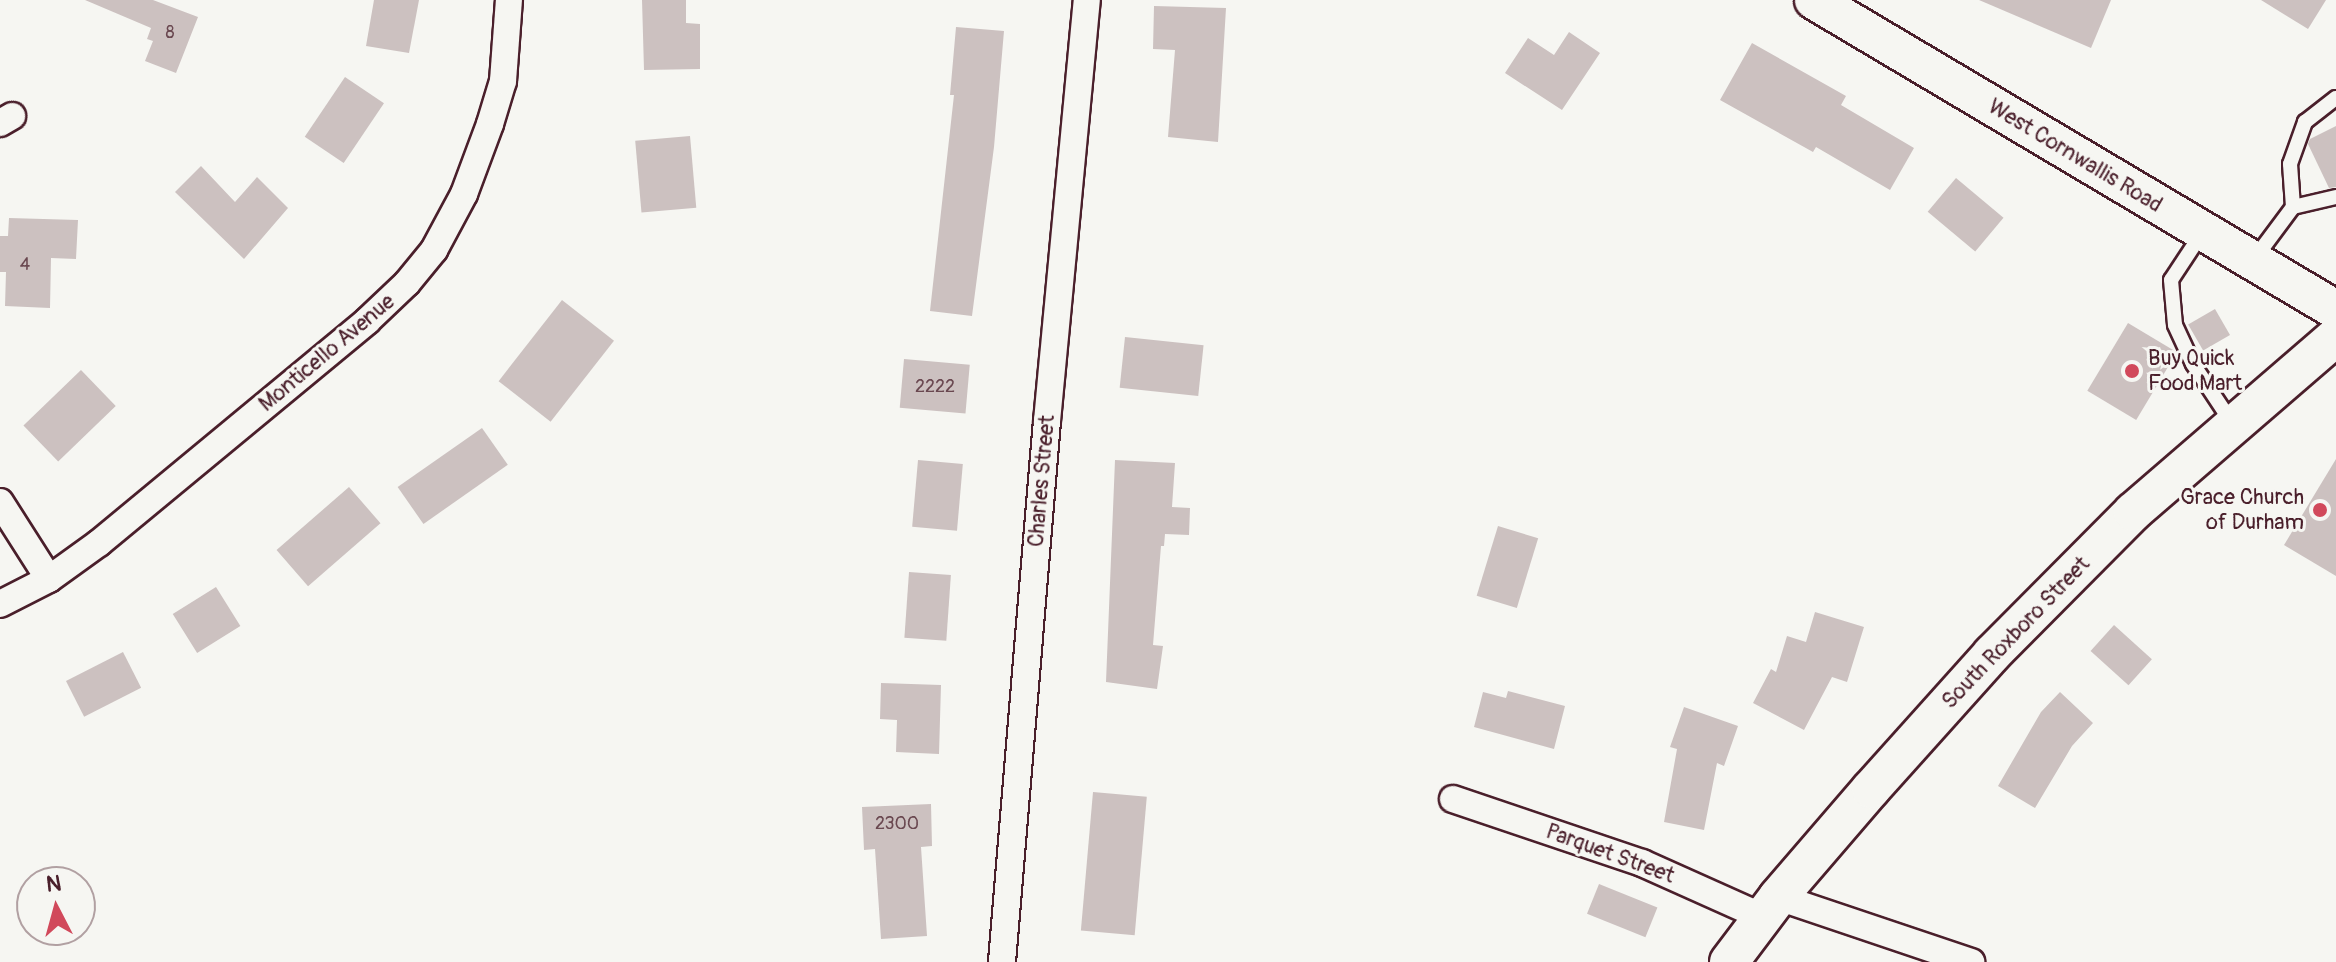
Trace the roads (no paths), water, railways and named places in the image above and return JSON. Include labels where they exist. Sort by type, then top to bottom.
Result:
[{"type":"street","name":"Monticello Avenue","points":[[0,604],[49,579],[99,543],[367,321],[407,283],[434,250],[464,194],[503,81],[509,0]]},
{"type":"street","name":"Charles Street","points":[[1002,962],[1044,452],[1087,0]]},
{"type":"street","name":"West Cornwallis Road","points":[[1814,0],[2336,310]]},
{"type":"street","name":"South Roxboro Street","points":[[1729,962],[1771,907],[1992,654],[2133,512],[2336,337]]},
{"type":"street","points":[[0,502],[49,579]]},
{"type":"street","name":"Parquet Street","points":[[1453,799],[1771,907],[1971,962]]},
{"type":"lane","points":[[2293,207],[2290,164],[2305,122],[2336,98]]},
{"type":"lane","points":[[2252,262],[2293,207],[2336,197]]},
{"type":"lane","points":[[2202,232],[2171,280],[2175,325],[2193,364],[2233,425]]},
{"type":"place","name":"Buy Quick Food Mart","points":[[2132,371]]},
{"type":"place","name":"Grace Church of Durham","points":[[2320,510]]}]
